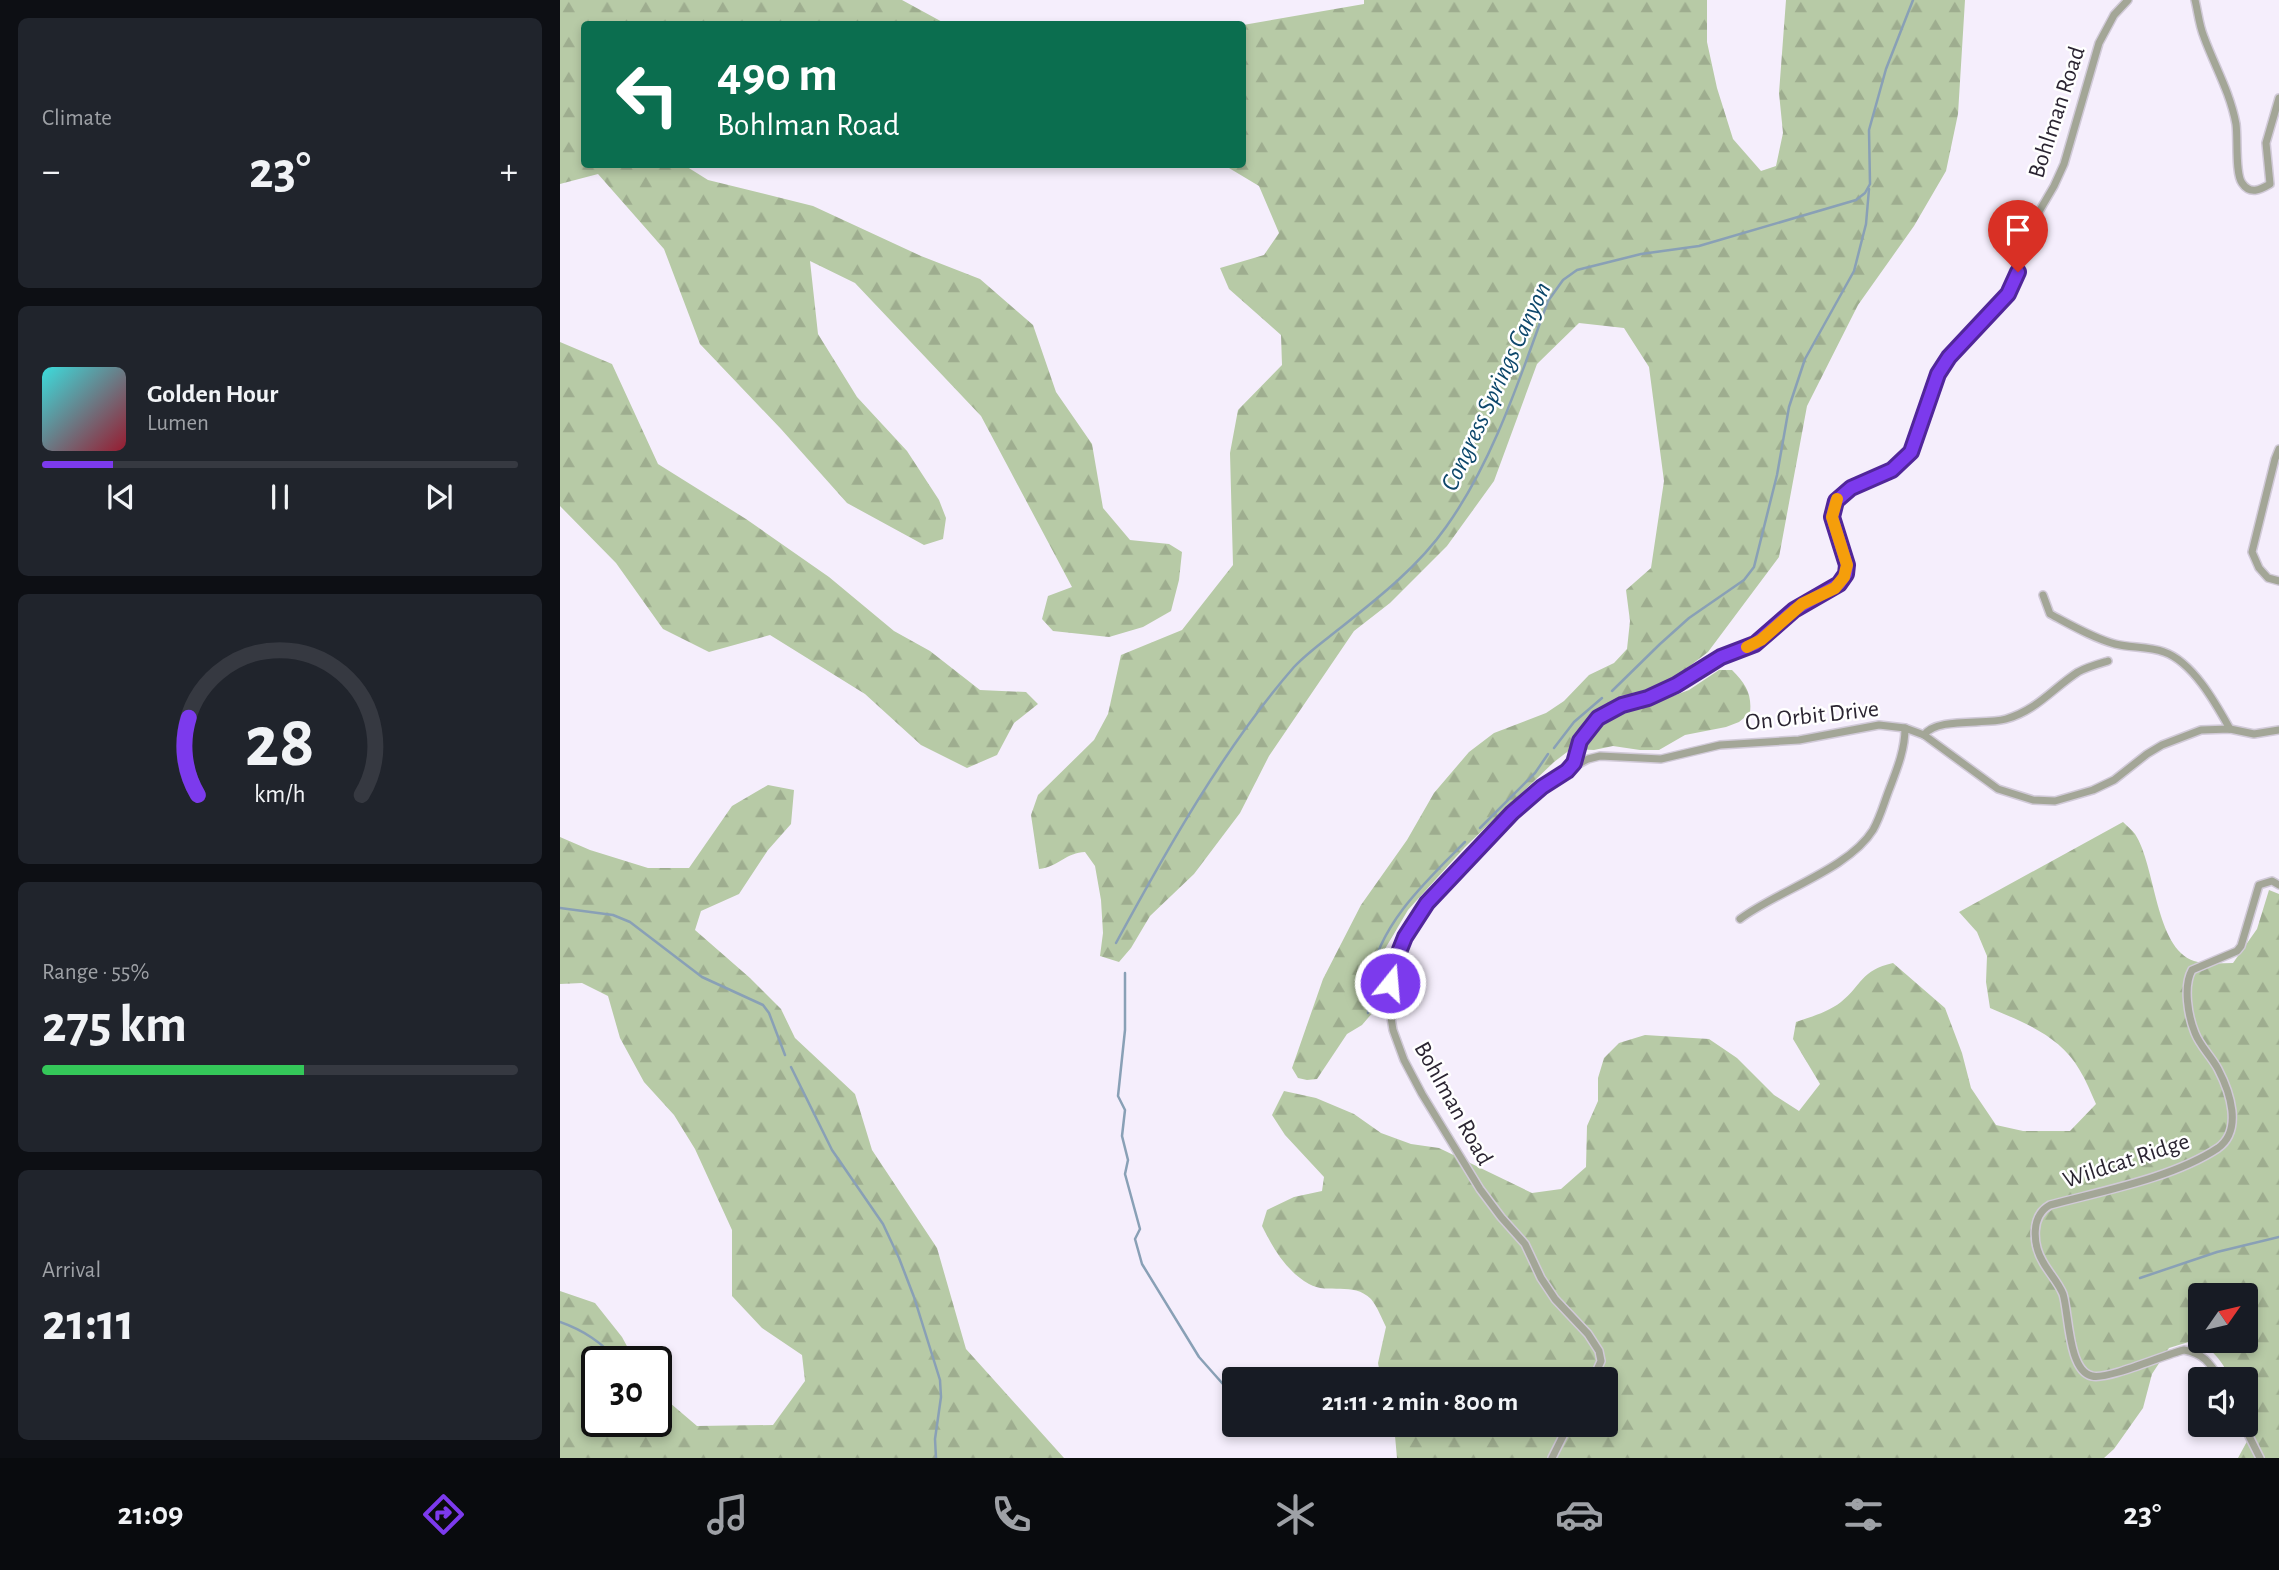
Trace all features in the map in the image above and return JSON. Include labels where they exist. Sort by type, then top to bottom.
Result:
[{"type":"street","name":"Bohlman Road","points":[[1598,1367],[1600,1351],[1555,1299],[1541,1278],[1525,1244],[1480,1189],[1404,1060],[1393,1030],[1389,1006],[1393,967],[1405,937],[1427,903],[1512,813],[1542,787],[1567,771],[1574,763],[1580,741],[1598,718],[1622,705],[1658,694],[1721,657],[1755,644],[1794,610],[1831,590],[1842,580],[1847,565],[1832,517],[1836,501],[1851,488],[1892,470],[1911,452],[1938,374],[1949,357],[2008,294],[2037,215],[2064,164],[2099,43],[2114,15],[2128,0]]},
{"type":"street","points":[[2195,0],[2203,36],[2230,99],[2237,134],[2239,180],[2246,188],[2254,191],[2270,184]]},
{"type":"street","points":[[2270,184],[2266,143],[2279,98]]},
{"type":"street","points":[[2270,184],[2279,189]]},
{"type":"street","points":[[2279,449],[2271,471],[2252,552],[2259,568],[2268,578],[2279,581]]},
{"type":"street","points":[[2043,594],[2050,614],[2070,625],[2114,644],[2164,652],[2182,662],[2208,693],[2230,729]]},
{"type":"street","points":[[1923,735],[1932,727],[2004,719],[2025,712],[2038,705],[2078,672],[2108,661]]},
{"type":"street","name":"On Orbit Drive","points":[[1567,771],[1588,759],[1600,756],[1661,759],[1720,745],[1799,740],[1879,724],[1905,728],[1923,735],[1998,789],[2033,800],[2055,801],[2093,790],[2114,780],[2162,745],[2201,730],[2230,729],[2254,734],[2279,730]]},
{"type":"street","points":[[1740,919],[1756,907],[1833,865],[1866,840],[1880,815],[1900,759],[1905,728]]},
{"type":"street","name":"Wildcat Ridge","points":[[2211,1367],[2204,1357],[2184,1350],[2104,1376],[2088,1375],[2074,1355],[2062,1293],[2041,1260],[2036,1223],[2044,1208],[2050,1205],[2174,1170],[2210,1152],[2226,1140],[2233,1118],[2231,1102],[2218,1069],[2195,1033],[2190,1014],[2188,976],[2192,970],[2237,951],[2241,946],[2259,886],[2272,881],[2279,885]]},
{"type":"street","points":[[1552,1458],[1562,1437]]},
{"type":"street","points":[[2250,1437],[2260,1458]]},
{"type":"green space","points":[[560,0],[902,0],[940,21],[581,21],[581,168],[689,168],[708,180],[813,206],[921,256],[980,279],[1033,325],[1056,392],[1092,444],[1103,508],[1130,540],[1169,544],[1182,552],[1179,580],[1171,611],[1143,627],[1109,637],[1053,631],[1042,619],[1048,596],[1072,587],[981,416],[855,283],[810,261],[818,334],[857,397],[907,451],[939,500],[946,518],[943,539],[924,545],[847,503],[700,344],[664,249],[598,174],[560,184]]},
{"type":"green space","points":[[1364,0],[1707,0],[1707,42],[1717,88],[1733,139],[1761,171],[1776,166],[1783,133],[1779,93],[1786,0],[1965,0],[1958,114],[1946,171],[1914,226],[1858,305],[1807,406],[1779,557],[1708,652],[1674,678],[1673,696],[1689,690],[1719,670],[1732,670],[1747,690],[1750,713],[1739,722],[1685,735],[1659,750],[1613,746],[1594,750],[1571,749],[1554,762],[1465,847],[1408,910],[1379,959],[1373,981],[1374,1011],[1362,1025],[1347,1034],[1317,1079],[1307,1080],[1298,1078],[1292,1068],[1323,979],[1361,905],[1407,840],[1434,793],[1469,752],[1494,733],[1546,713],[1564,701],[1589,675],[1614,663],[1627,649],[1630,621],[1626,590],[1651,568],[1664,481],[1649,367],[1624,328],[1579,323],[1537,364],[1494,481],[1447,546],[1390,603],[1354,631],[1269,756],[1240,813],[1194,874],[1150,916],[1131,948],[1119,962],[1100,956],[1103,933],[1095,866],[1085,852],[1073,854],[1052,866],[1039,869],[1031,815],[1038,795],[1094,740],[1108,714],[1121,655],[1182,630],[1233,565],[1230,453],[1238,410],[1282,365],[1281,335],[1229,289],[1220,268],[1264,255],[1279,233],[1259,186],[1229,168],[1246,168],[1246,24],[1364,4]]},
{"type":"green space","points":[[560,342],[612,364],[658,464],[746,519],[829,577],[894,631],[930,651],[980,690],[1026,692],[1038,704],[1014,723],[997,755],[967,768],[921,745],[865,694],[770,635],[709,652],[663,629],[616,563],[560,506]]},
{"type":"green space","points":[[768,785],[794,790],[791,824],[768,850],[739,894],[701,911],[695,930],[781,1009],[795,1038],[855,1094],[872,1150],[937,1248],[966,1349],[1064,1458],[560,1458],[560,1291],[595,1303],[627,1346],[581,1346],[581,1437],[672,1437],[672,1405],[697,1426],[773,1425],[805,1381],[802,1355],[762,1328],[732,1296],[732,1230],[695,1149],[674,1115],[644,1082],[620,1038],[608,996],[582,983],[560,984],[560,837],[590,850],[648,868],[689,868],[732,806]]},
{"type":"green space","points":[[2123,822],[2135,834],[2142,848],[2171,940],[2181,953],[2194,961],[2233,963],[2257,929],[2269,890],[2279,894],[2279,1458],[2238,1458],[2249,1437],[2258,1437],[2258,1367],[2225,1367],[2213,1353],[2258,1353],[2258,1283],[2188,1283],[2188,1342],[2169,1348],[2152,1374],[2143,1408],[2114,1449],[2104,1458],[1397,1458],[1395,1437],[1618,1437],[1618,1367],[1379,1367],[1386,1327],[1371,1299],[1348,1289],[1316,1287],[1301,1279],[1281,1258],[1262,1226],[1267,1210],[1294,1197],[1322,1191],[1324,1177],[1285,1135],[1272,1115],[1284,1091],[1316,1098],[1354,1114],[1381,1133],[1411,1144],[1439,1148],[1532,1193],[1561,1189],[1586,1167],[1587,1126],[1598,1101],[1598,1078],[1604,1058],[1619,1043],[1645,1035],[1709,1039],[1737,1058],[1774,1095],[1799,1111],[1820,1084],[1793,1039],[1796,1022],[1836,1006],[1868,974],[1893,963],[1945,1008],[1962,1053],[1971,1088],[1996,1125],[2023,1131],[2070,1131],[2096,1104],[2084,1078],[2071,1057],[2051,1039],[2040,1031],[1990,1008],[1986,982],[1987,956],[1977,932],[1959,912]]},
{"type":"waterway","name":"Congress Springs Canyon","points":[[1116,943],[1198,800],[1269,698],[1304,657],[1410,569],[1446,527],[1492,446],[1548,301],[1563,280],[1577,270],[1641,254],[1699,246],[1856,200],[1865,193],[1870,184],[1869,130],[1886,69],[1913,0]]},
{"type":"waterway","points":[[1612,691],[1689,618],[1744,580],[1754,567],[1777,475],[1789,407],[1805,359],[1854,271],[1866,224],[1869,189]]},
{"type":"waterway","points":[[1554,748],[1574,722],[1602,698]]},
{"type":"waterway","points":[[1480,828],[1535,773],[1548,754]]},
{"type":"waterway","points":[[1368,1013],[1370,980],[1383,940],[1407,904],[1465,842]]},
{"type":"waterway","points":[[560,908],[613,915],[630,922],[702,977],[763,1005],[769,1013],[785,1055]]},
{"type":"waterway","name":"Congress Springs Canyon","points":[[1125,973],[1125,1030],[1118,1096],[1125,1110],[1122,1136],[1128,1160],[1125,1174],[1140,1229],[1135,1239],[1142,1264],[1199,1357],[1222,1383]]},
{"type":"waterway","points":[[791,1067],[832,1150],[883,1224],[914,1297],[940,1380],[936,1458]]},
{"type":"waterway","points":[[2140,1278],[2217,1252],[2279,1237]]},
{"type":"waterway","points":[[560,1322],[602,1346]]},
{"type":"slow traffic","points":[[1747,647],[1761,640],[1802,604],[1835,588],[1846,574],[1847,565],[1832,517],[1837,499]]},
{"type":"route","points":[[1390,983],[1393,967],[1405,937],[1427,903],[1512,813],[1542,787],[1567,771],[1574,763],[1580,741],[1598,718],[1622,705],[1648,698],[1676,685],[1721,657],[1755,644],[1794,610],[1839,584],[1846,574],[1847,565],[1832,517],[1836,501],[1851,488],[1892,470],[1911,452],[1938,374],[1949,357],[2008,294],[2018,272]]}]
